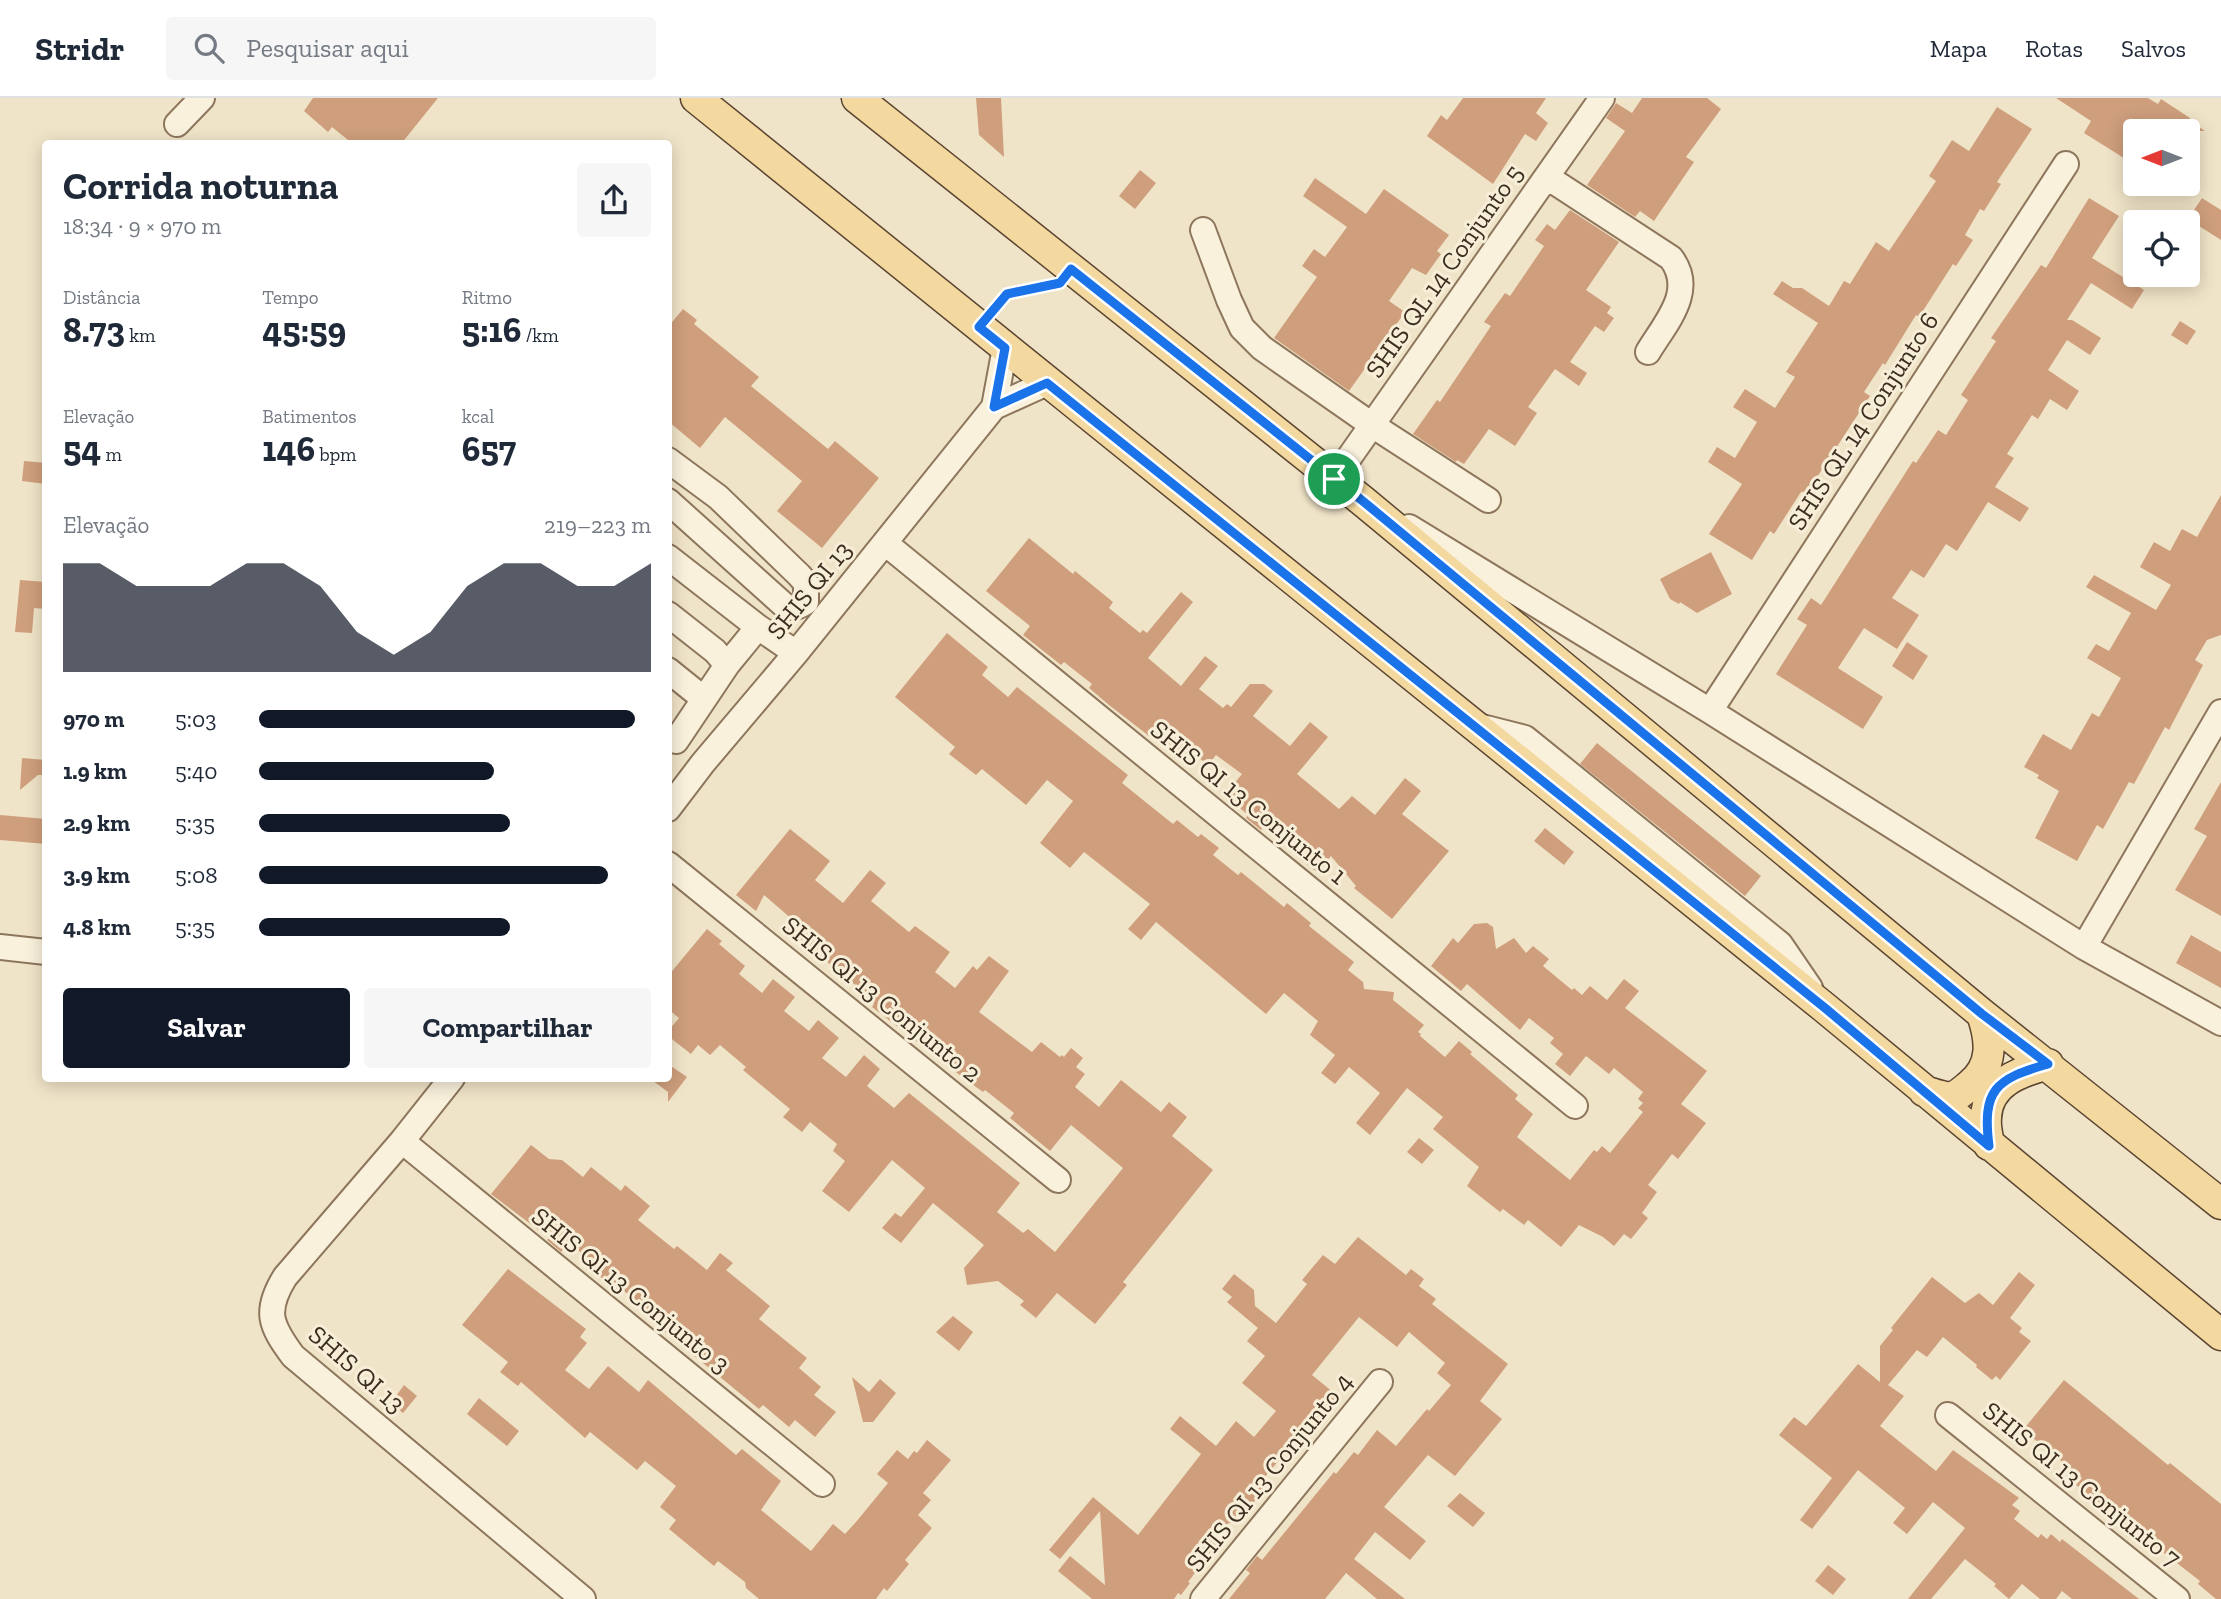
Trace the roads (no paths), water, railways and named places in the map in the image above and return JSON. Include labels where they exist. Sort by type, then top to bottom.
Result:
[{"type":"main road","points":[[860,99],[1364,502],[1982,1014],[2221,1203]]},
{"type":"main road","points":[[707,103],[1047,383],[1825,1008],[2221,1335]]},
{"type":"main road","points":[[1924,1091],[1949,1098],[1974,1082],[1987,1064],[1990,1047],[1982,1014]]},
{"type":"main road","points":[[1989,1146],[1986,1118],[1989,1101],[1997,1088],[2021,1071],[2048,1064]]},
{"type":"street","points":[[177,124],[202,98]]},
{"type":"street","name":"SHIS QL 14 Conjunto 5","points":[[1334,479],[1602,98]]},
{"type":"street","name":"SHIS QL 14 Conjunto 6","points":[[1710,711],[2066,164]]},
{"type":"street","points":[[1547,177],[1671,258],[1678,268],[1682,281],[1679,301],[1648,352]]},
{"type":"street","points":[[1203,230],[1242,328],[1262,348],[1372,425],[1488,500]]},
{"type":"street","name":"SHIS QI 13","points":[[994,407],[1005,348]]},
{"type":"street","name":"SHIS QI 13","points":[[672,804],[994,407],[1047,383]]},
{"type":"street","points":[[672,463],[718,497],[799,575],[806,583],[806,602],[791,608],[785,606],[672,505]]},
{"type":"street","points":[[1364,502],[1433,541],[1710,711],[2084,947],[2221,1023]]},
{"type":"street","name":"SHIS QI 13 Conjunto 1","points":[[885,543],[1575,1106]]},
{"type":"street","points":[[672,560],[796,653]]},
{"type":"street","points":[[672,617],[715,651],[727,665]]},
{"type":"street","points":[[703,763],[672,737],[758,627]]},
{"type":"street","points":[[672,673],[704,699]]},
{"type":"street","points":[[2084,947],[2221,712]]},
{"type":"street","name":"SHIS QI 13 Conjunto 2","points":[[672,867],[1058,1180]]},
{"type":"street","points":[[0,947],[42,952]]},
{"type":"street","name":"SHIS QI 13","points":[[449,1082],[285,1277],[274,1296],[271,1316],[277,1335],[293,1356],[583,1599]]},
{"type":"street","name":"SHIS QI 13 Conjunto 3","points":[[402,1141],[822,1485]]},
{"type":"street","name":"SHIS QI 13 Conjunto 4","points":[[1203,1599],[1380,1382]]},
{"type":"street","name":"SHIS QI 13 Conjunto 7","points":[[1948,1415],[2177,1599]]}]
